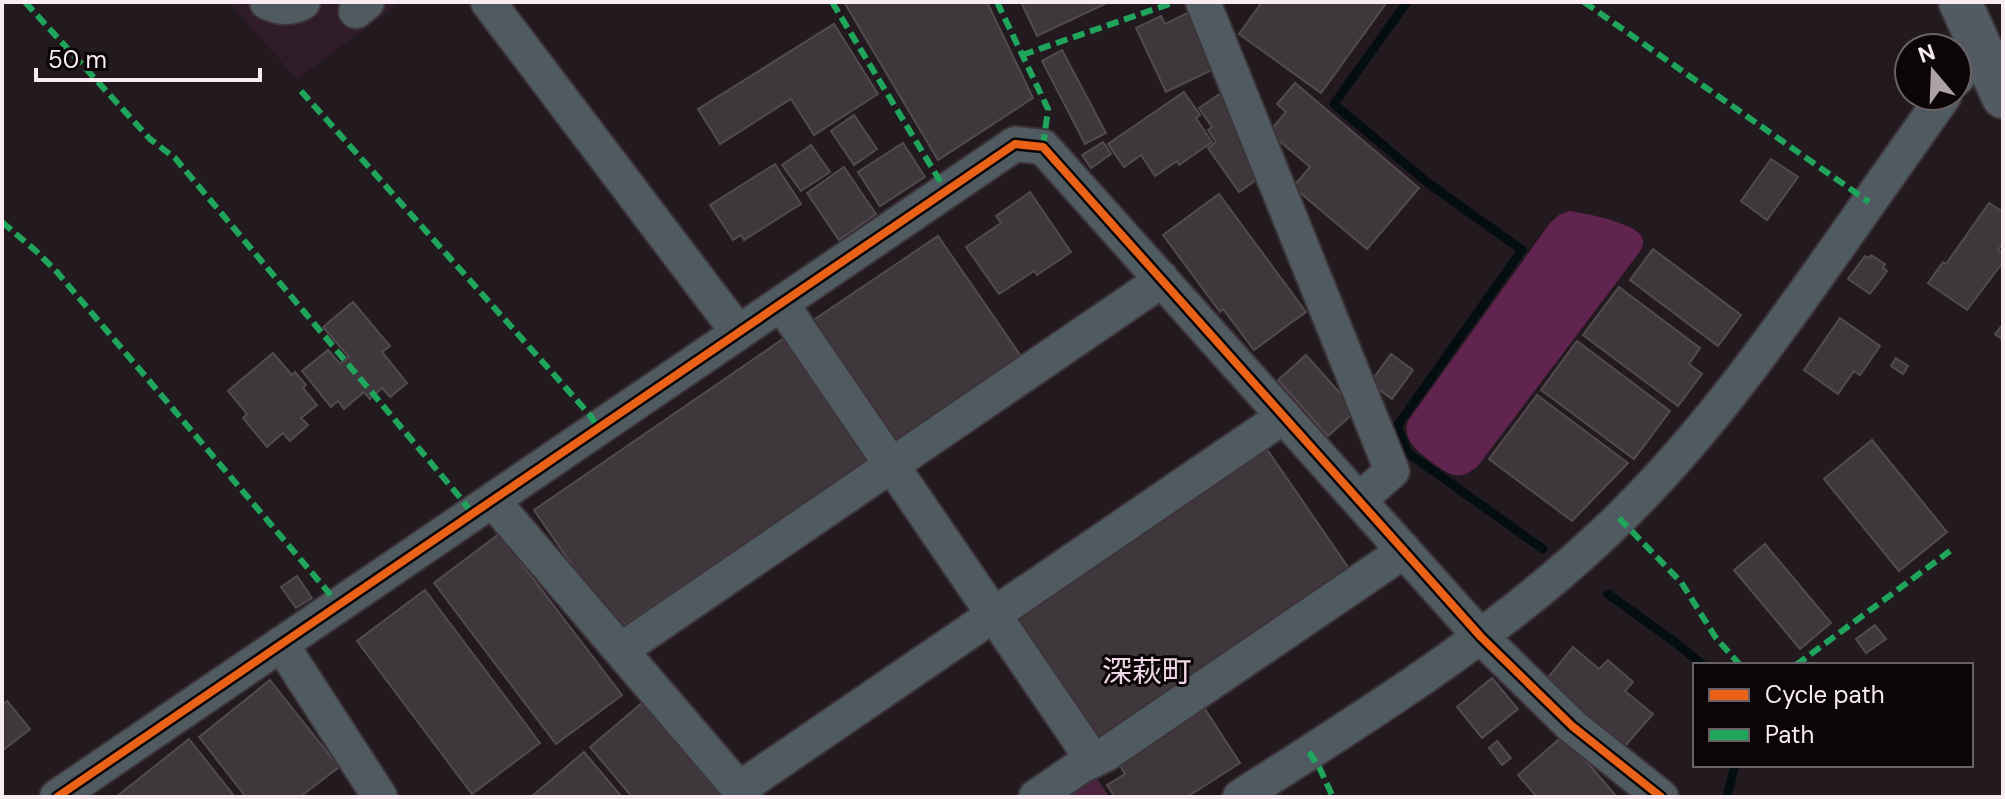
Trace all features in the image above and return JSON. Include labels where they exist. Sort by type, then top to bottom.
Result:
[{"type":"main road","points":[[1960,2],[2003,97]]},
{"type":"street","points":[[267,2],[287,7],[303,2]]},
{"type":"street","points":[[488,2],[738,332]]},
{"type":"street","points":[[1203,2],[1392,471],[1359,500]]},
{"type":"street","points":[[1240,797],[1481,637],[1555,578],[1643,495],[1694,439],[1760,356],[1933,112]]},
{"type":"street","points":[[57,797],[1015,144],[1043,147],[1481,637],[1572,726],[1661,797]]},
{"type":"street","points":[[621,650],[1161,278]]},
{"type":"street","points":[[791,318],[1093,760]]},
{"type":"street","points":[[504,514],[743,793],[993,614],[1282,415]]},
{"type":"street","points":[[1036,797],[1081,766],[1132,737],[1403,549]]},
{"type":"street","points":[[281,644],[380,797]]},
{"type":"shaded area","points":[[228,2],[401,2],[297,79]]},
{"type":"shaded area","points":[[1569,211],[1630,227],[1642,237],[1641,250],[1477,467],[1463,475],[1450,474],[1410,442],[1408,421],[1550,223]]},
{"type":"shaded area","points":[[1092,771],[1109,797],[1051,797]]},
{"type":"building","points":[[844,2],[987,2],[1033,98],[938,160]]},
{"type":"building","points":[[1021,2],[1109,2],[1037,36]]},
{"type":"building","points":[[1262,2],[1387,2],[1321,93],[1239,34]]},
{"type":"building","points":[[1194,10],[1214,69],[1166,92],[1136,28],[1161,16],[1165,24]]},
{"type":"building","points":[[834,24],[878,94],[814,135],[791,99],[720,144],[698,109]]},
{"type":"building","points":[[1062,50],[1106,133],[1085,144],[1042,61]]},
{"type":"building","points":[[1295,83],[1419,188],[1367,249],[1293,187],[1310,167],[1269,132],[1286,112],[1277,104]]},
{"type":"building","points":[[1224,91],[1262,176],[1239,192],[1208,148],[1216,142],[1208,130],[1212,127],[1199,108]]},
{"type":"building","points":[[1184,92],[1200,115],[1196,118],[1212,142],[1179,165],[1177,161],[1155,176],[1141,155],[1124,167],[1108,144]]},
{"type":"building","points":[[854,115],[877,149],[854,165],[831,131]]},
{"type":"building","points":[[1103,142],[1111,154],[1091,168],[1082,155]]},
{"type":"building","points":[[903,143],[925,177],[880,206],[858,172]]},
{"type":"building","points":[[811,145],[830,172],[801,191],[782,165]]},
{"type":"building","points":[[1771,159],[1798,177],[1767,220],[1741,201]]},
{"type":"building","points":[[775,164],[801,204],[744,240],[741,235],[733,240],[710,205]]},
{"type":"building","points":[[844,167],[876,214],[839,240],[807,193]]},
{"type":"building","points":[[1030,192],[1071,252],[1037,275],[1034,271],[999,294],[966,247],[1001,223],[996,216]]},
{"type":"building","points":[[1219,194],[1306,312],[1254,350],[1223,309],[1220,312],[1163,235]]},
{"type":"building","points":[[1989,203],[2003,212],[2003,243],[1998,250],[2003,253],[2003,262],[1967,310],[1928,283],[1943,262],[1946,264]]},
{"type":"building","points":[[938,236],[1023,359],[897,444],[812,321]]},
{"type":"building","points":[[1653,249],[1741,315],[1718,346],[1630,280]]},
{"type":"building","points":[[1871,255],[1885,264],[1883,268],[1887,271],[1870,294],[1848,279],[1865,256],[1869,258]]},
{"type":"building","points":[[1619,287],[1700,348],[1689,364],[1702,374],[1678,406],[1583,335]]},
{"type":"building","points":[[353,302],[390,346],[382,352],[407,383],[390,397],[382,388],[370,399],[364,392],[344,409],[338,401],[331,407],[302,371],[328,350],[340,364],[349,357],[323,327]]},
{"type":"building","points":[[1840,318],[1880,346],[1860,375],[1854,371],[1838,394],[1804,370]]},
{"type":"building","points":[[2003,324],[2003,340],[1995,334]]},
{"type":"building","points":[[783,339],[867,461],[617,630],[534,510]]},
{"type":"building","points":[[1577,341],[1670,411],[1634,459],[1541,390]]},
{"type":"building","points":[[273,353],[292,375],[295,372],[306,385],[303,388],[317,405],[301,418],[308,425],[290,441],[283,433],[267,447],[243,418],[247,414],[228,391]]},
{"type":"building","points":[[1391,354],[1413,370],[1392,399],[1370,383]]},
{"type":"building","points":[[1306,355],[1356,411],[1328,436],[1278,380]]},
{"type":"building","points":[[1896,358],[1908,366],[1903,374],[1891,366]]},
{"type":"building","points":[[1537,395],[1628,463],[1572,521],[1489,459]]},
{"type":"building","points":[[1872,440],[1947,532],[1899,571],[1824,479]]},
{"type":"building","points":[[1266,448],[1350,570],[1099,742],[1014,619]]},
{"type":"building","points":[[499,534],[622,695],[556,744],[434,583]]},
{"type":"building","points":[[1765,544],[1831,623],[1800,649],[1734,570]]},
{"type":"building","points":[[297,576],[312,598],[296,608],[281,587]]},
{"type":"building","points":[[425,590],[540,743],[472,794],[357,641]]},
{"type":"building","points":[[1875,625],[1886,639],[1866,653],[1856,639]]},
{"type":"building","points":[[1573,647],[1599,669],[1608,660],[1633,682],[1625,691],[1653,714],[1624,747],[1545,681]]},
{"type":"building","points":[[1492,678],[1518,709],[1482,738],[1457,707]]},
{"type":"building","points":[[270,680],[339,767],[300,797],[246,797],[199,737]]},
{"type":"building","points":[[7,701],[30,729],[2,751],[2,705]]},
{"type":"building","points":[[642,703],[722,797],[632,797],[590,747]]},
{"type":"building","points":[[1205,709],[1240,763],[1187,797],[1115,797],[1107,785],[1125,774],[1119,764]]},
{"type":"building","points":[[1564,735],[1617,797],[1537,797],[1518,775]]},
{"type":"building","points":[[189,739],[235,797],[116,797]]},
{"type":"building","points":[[1497,741],[1511,758],[1502,765],[1489,748]]},
{"type":"building","points":[[584,752],[622,797],[532,796]]},
{"type":"waterway","points":[[1407,2],[1334,104],[1428,183],[1522,250],[1397,426],[1408,453],[1543,549]]},
{"type":"waterway","points":[[1608,594],[1701,663]]},
{"type":"waterway","points":[[1727,797],[1734,767]]},
{"type":"marked path","points":[[25,2],[150,139],[175,158],[472,514]]},
{"type":"marked path","points":[[832,2],[946,191]]},
{"type":"marked path","points":[[997,2],[1048,109],[1043,147]]},
{"type":"marked path","points":[[1022,55],[1175,2]]},
{"type":"marked path","points":[[1584,2],[1869,202]]},
{"type":"marked path","points":[[301,91],[590,415],[598,428]]},
{"type":"marked path","points":[[2,222],[57,272],[337,606]]},
{"type":"marked path","points":[[1619,518],[1681,582],[1716,638],[1738,663]]},
{"type":"marked path","points":[[1799,663],[1950,551]]},
{"type":"marked path","points":[[1309,752],[1333,797]]},
{"type":"cycle path","points":[[57,797],[1015,144],[1043,147],[1481,637],[1572,726],[1661,797]]},
{"type":"district","name":"深萩町","points":[[1147,671]]}]
